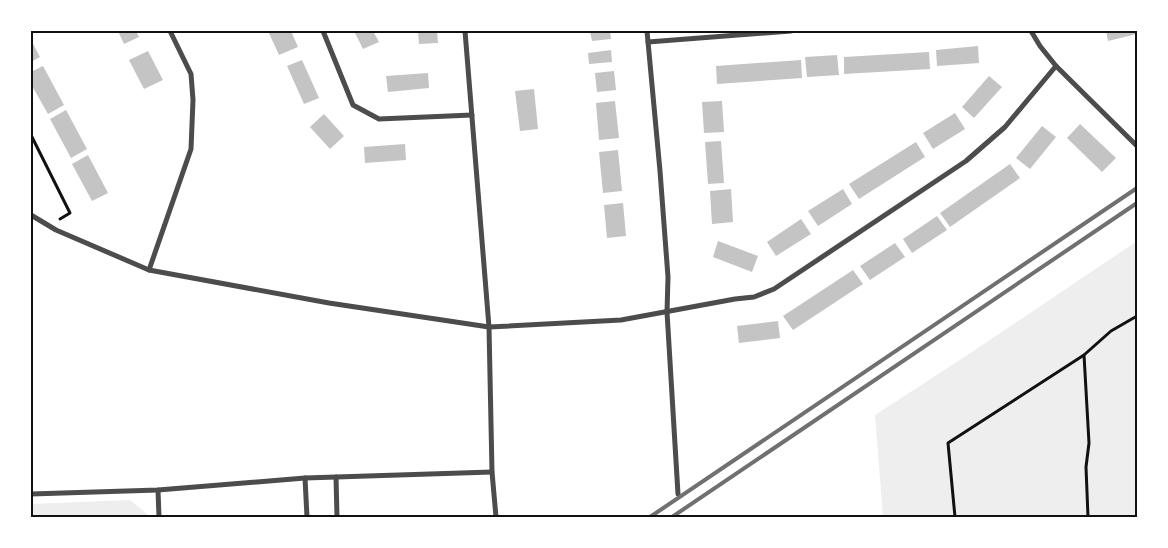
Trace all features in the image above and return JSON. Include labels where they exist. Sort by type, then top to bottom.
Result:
[{"type":"street","points":[[149,270],[191,149],[194,100],[191,74],[170,31]]},
{"type":"street","points":[[323,31],[353,105],[379,119],[472,115]]},
{"type":"street","points":[[465,31],[489,327],[492,472],[496,517]]},
{"type":"street","points":[[647,31],[668,277],[667,312],[678,494]]},
{"type":"street","points":[[648,42],[791,31]]},
{"type":"street","points":[[1031,31],[1056,66],[1137,146]]},
{"type":"street","points":[[31,215],[56,230],[149,270],[328,303],[489,327],[622,320],[754,297],[774,288],[966,161],[1005,128],[1056,66]]},
{"type":"street","points":[[31,494],[158,490],[305,478],[492,472]]},
{"type":"street","points":[[336,477],[337,517]]},
{"type":"street","points":[[305,478],[307,517]]},
{"type":"street","points":[[158,490],[159,517]]},
{"type":"path","points":[[31,135],[70,213],[59,219]]},
{"type":"path","points":[[956,517],[948,443],[1084,355],[1111,331],[1137,316]]},
{"type":"path","points":[[1084,355],[1089,443],[1086,467],[1088,517]]},
{"type":"shaded area","points":[[1137,241],[1137,517],[883,517],[875,415]]},
{"type":"shaded area","points":[[130,500],[148,517],[31,517],[31,504]]},
{"type":"building","points":[[118,31],[136,31],[139,37],[124,44]]},
{"type":"building","points":[[268,31],[291,31],[298,47],[279,55]]},
{"type":"building","points":[[354,31],[373,31],[379,42],[363,49]]},
{"type":"building","points":[[418,31],[437,31],[438,43],[419,44]]},
{"type":"building","points":[[590,31],[610,31],[611,39],[592,41]]},
{"type":"building","points":[[1106,31],[1137,31],[1137,34],[1108,41]]},
{"type":"building","points":[[31,40],[40,57],[31,62]]},
{"type":"building","points":[[978,46],[979,63],[937,66],[936,50]]},
{"type":"building","points":[[611,50],[612,62],[589,64],[588,53]]},
{"type":"building","points":[[148,51],[163,80],[144,89],[129,60]]},
{"type":"building","points":[[929,52],[930,69],[844,74],[844,57]]},
{"type":"building","points":[[837,55],[839,75],[807,77],[805,57]]},
{"type":"building","points":[[302,60],[319,98],[304,104],[287,66]]},
{"type":"building","points":[[801,60],[802,78],[717,84],[716,66]]},
{"type":"building","points":[[43,66],[64,105],[48,114],[31,84],[31,72]]},
{"type":"building","points":[[614,71],[616,90],[597,92],[595,73]]},
{"type":"building","points":[[428,73],[429,88],[388,92],[386,76]]},
{"type":"building","points":[[989,76],[1002,87],[974,118],[962,107]]},
{"type":"building","points":[[534,89],[538,129],[520,131],[515,91]]},
{"type":"building","points":[[615,101],[619,138],[599,140],[596,103]]},
{"type":"building","points":[[722,101],[724,132],[704,133],[702,102]]},
{"type":"building","points":[[66,110],[87,149],[71,158],[50,119]]},
{"type":"building","points":[[955,113],[965,129],[933,149],[923,133]]},
{"type":"building","points":[[324,114],[344,136],[330,149],[310,127]]},
{"type":"building","points":[[1080,124],[1116,158],[1102,172],[1067,138]]},
{"type":"building","points":[[1042,126],[1056,137],[1030,169],[1016,158]]},
{"type":"building","points":[[721,141],[724,183],[708,184],[705,142]]},
{"type":"building","points":[[916,142],[925,157],[859,199],[849,184]]},
{"type":"building","points":[[405,144],[406,160],[365,163],[364,147]]},
{"type":"building","points":[[618,150],[622,191],[603,193],[599,152]]},
{"type":"building","points":[[88,155],[108,193],[92,201],[72,164]]},
{"type":"building","points":[[1010,164],[1020,178],[950,227],[940,213]]},
{"type":"building","points":[[731,189],[733,222],[712,224],[710,191]]},
{"type":"building","points":[[843,189],[852,204],[818,226],[808,211]]},
{"type":"building","points":[[623,203],[626,236],[607,238],[604,205]]},
{"type":"building","points":[[937,216],[947,230],[912,253],[903,239]]},
{"type":"building","points":[[801,219],[811,234],[776,256],[767,242]]},
{"type":"building","points":[[718,241],[758,256],[752,272],[713,257]]},
{"type":"building","points":[[895,243],[905,257],[870,280],[860,266]]},
{"type":"building","points":[[853,270],[863,284],[793,330],[783,316]]},
{"type":"building","points":[[778,321],[780,338],[739,343],[737,326]]},
{"type":"railway","points":[[650,517],[1137,188]]},
{"type":"railway","points":[[672,517],[1137,203]]}]
